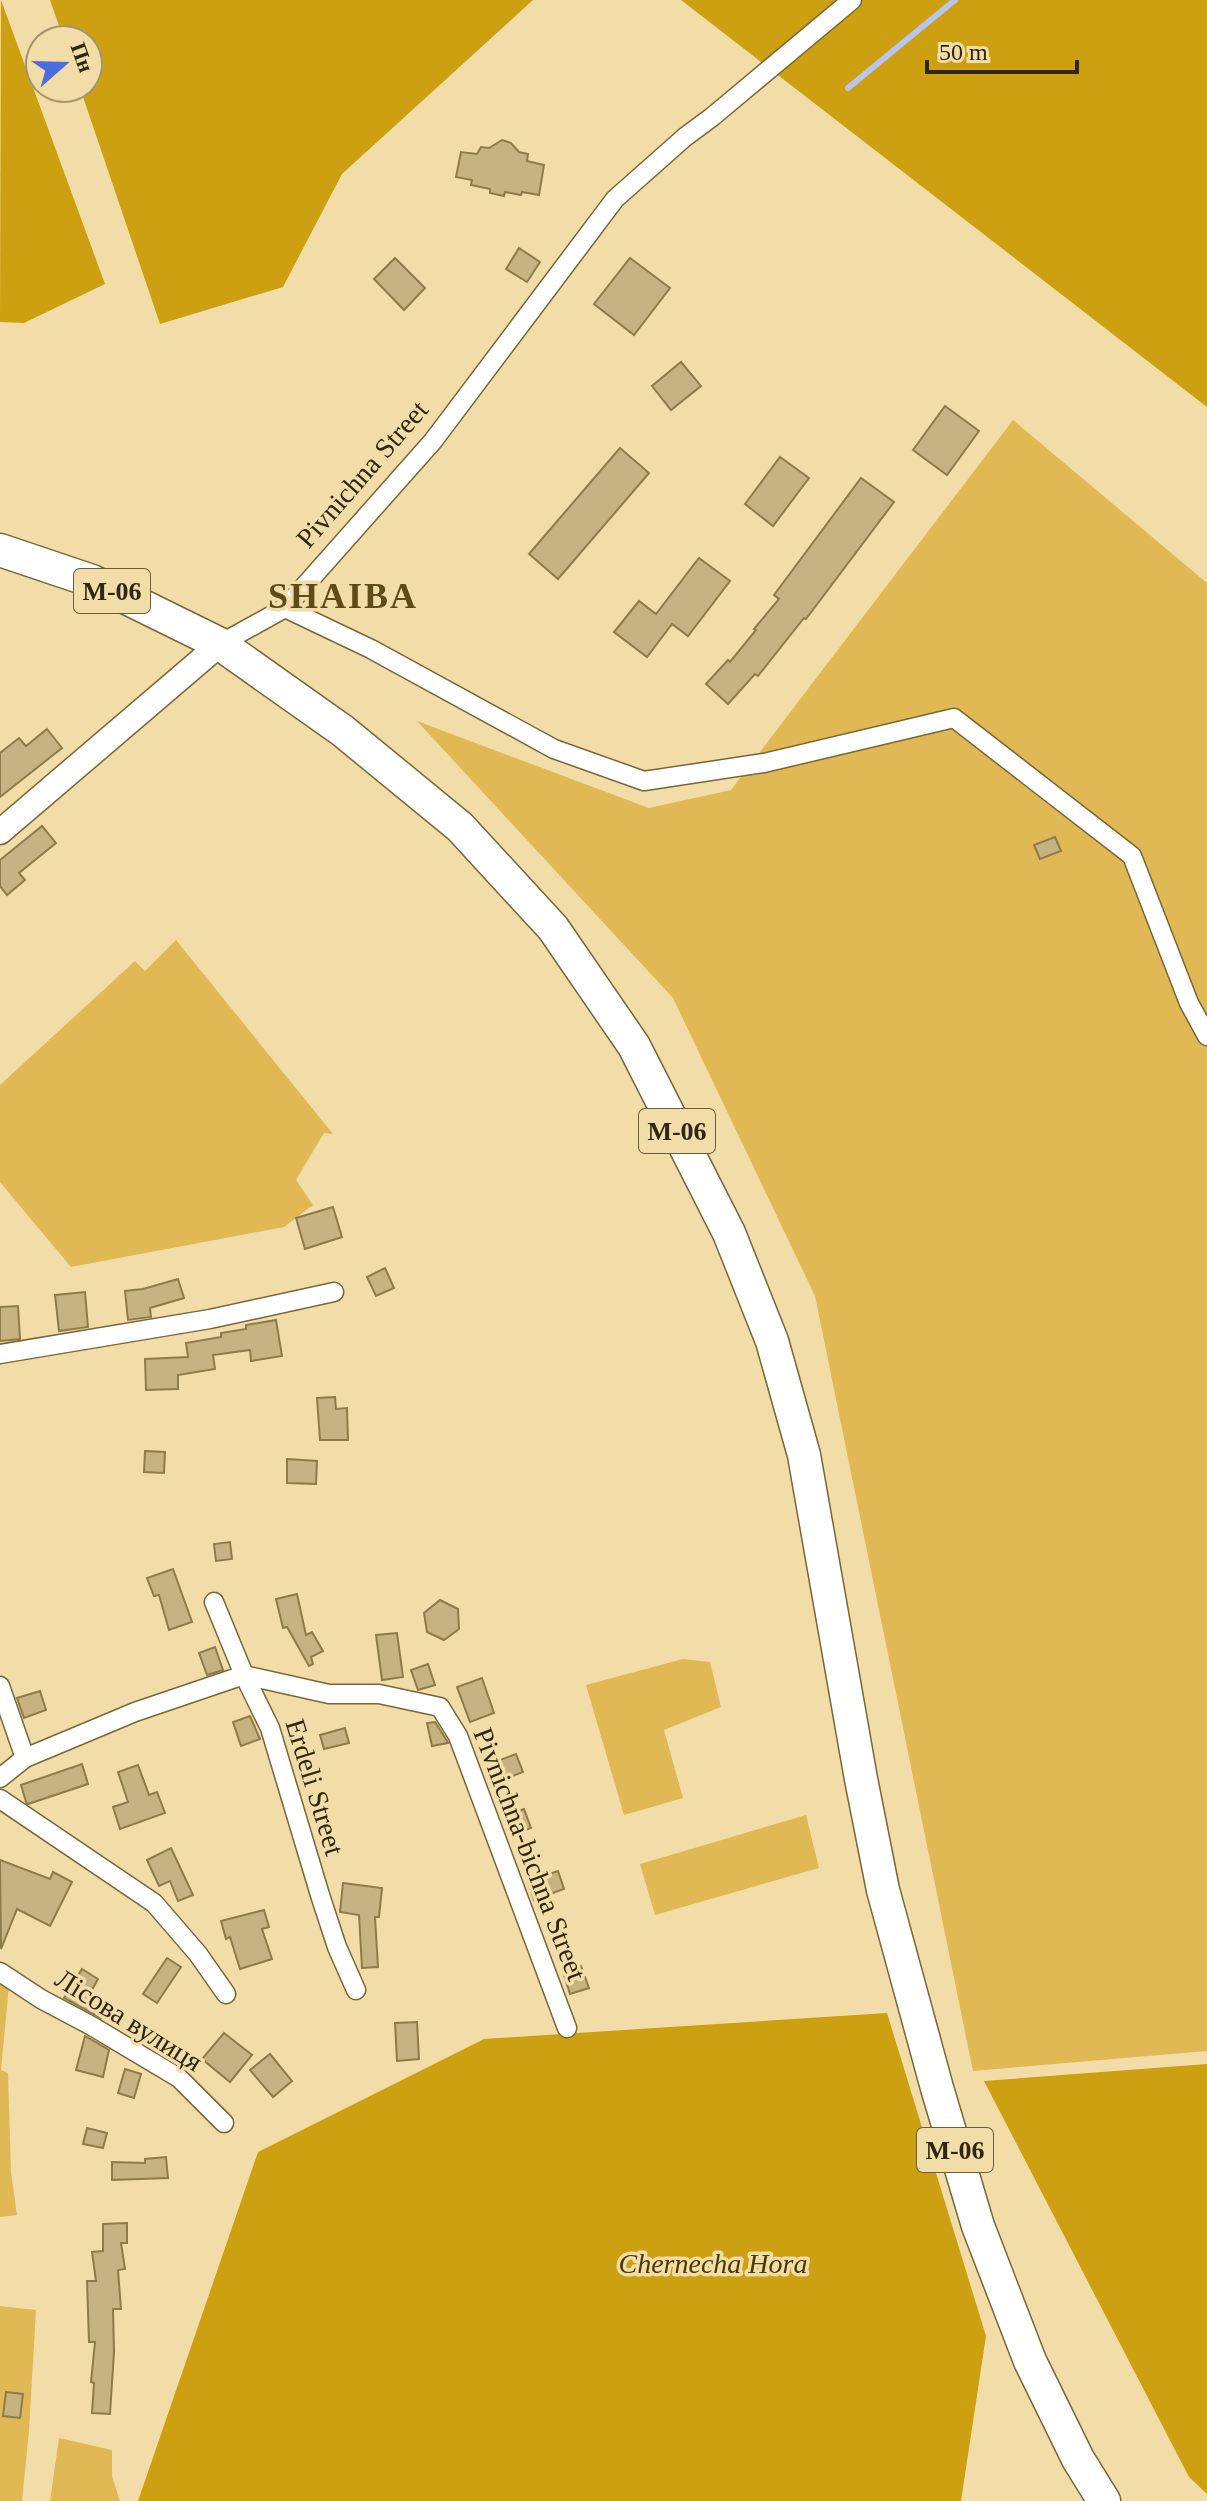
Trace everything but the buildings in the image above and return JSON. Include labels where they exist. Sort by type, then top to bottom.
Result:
[{"type":"highway","name":"М-06","points":[[0,550],[92,581],[220,644],[343,731],[460,827],[553,928],[634,1046],[729,1233],[772,1341],[804,1455],[883,1890],[945,2115],[978,2226],[1030,2361],[1078,2459],[1104,2501]]},
{"type":"street","name":"Pivnichna Street","points":[[0,832],[220,644],[285,608],[433,441],[615,199],[685,137],[852,0]]},
{"type":"street","points":[[285,608],[371,649],[554,749],[644,781],[764,763],[954,718],[1132,856],[1189,1003],[1207,1036]]},
{"type":"street","points":[[0,1354],[210,1319],[334,1292]]},
{"type":"street","name":"Erdeli Street","points":[[214,1602],[270,1728],[328,1921],[356,1990]]},
{"type":"street","points":[[0,1778],[25,1758],[135,1712],[244,1675]]},
{"type":"street","name":"Pivnichna-bichna Street","points":[[244,1675],[338,1694],[379,1694],[440,1707],[458,1736],[567,2028]]},
{"type":"street","points":[[0,1686],[25,1758]]},
{"type":"street","points":[[0,1799],[154,1903],[198,1954],[226,1994]]},
{"type":"street","name":"Лісова вулиця","points":[[0,1972],[179,2078],[224,2123]]},
{"type":"shaded area","points":[[1013,420],[1207,583],[1207,2051],[973,2071],[815,1296],[673,998],[417,721],[649,808],[731,790]]},
{"type":"shaded area","points":[[176,940],[333,1134],[324,1133],[296,1180],[313,1205],[284,1227],[71,1267],[0,1182],[0,1085],[135,961],[145,971]]},
{"type":"shaded area","points":[[683,1659],[710,1662],[721,1707],[664,1730],[683,1798],[624,1815],[586,1685]]},
{"type":"shaded area","points":[[806,1815],[819,1868],[655,1915],[640,1864]]},
{"type":"shaded area","points":[[0,1982],[9,1986],[1,2070],[8,2073],[11,2172],[17,2215],[0,2217]]},
{"type":"shaded area","points":[[0,2306],[36,2310],[22,2501],[0,2501]]},
{"type":"shaded area","points":[[59,2438],[112,2450],[112,2476],[120,2501],[50,2501]]},
{"type":"green space","points":[[1,0],[24,63],[24,104],[39,104],[105,284],[24,323],[0,322]]},
{"type":"green space","points":[[50,0],[533,0],[342,174],[283,287],[160,324],[85,104],[104,104],[104,24],[58,24]]},
{"type":"green space","points":[[681,0],[1207,0],[1207,407]]},
{"type":"green space","name":"Chernecha Hora","points":[[887,2013],[986,2336],[961,2501],[138,2501],[258,2152],[484,2039]]},
{"type":"green space","points":[[1207,2064],[1207,2494],[1189,2477],[984,2081]]},
{"type":"waterway","points":[[848,88],[955,0]]},
{"type":"district","name":"SHAIBA","points":[[343,596]]}]
